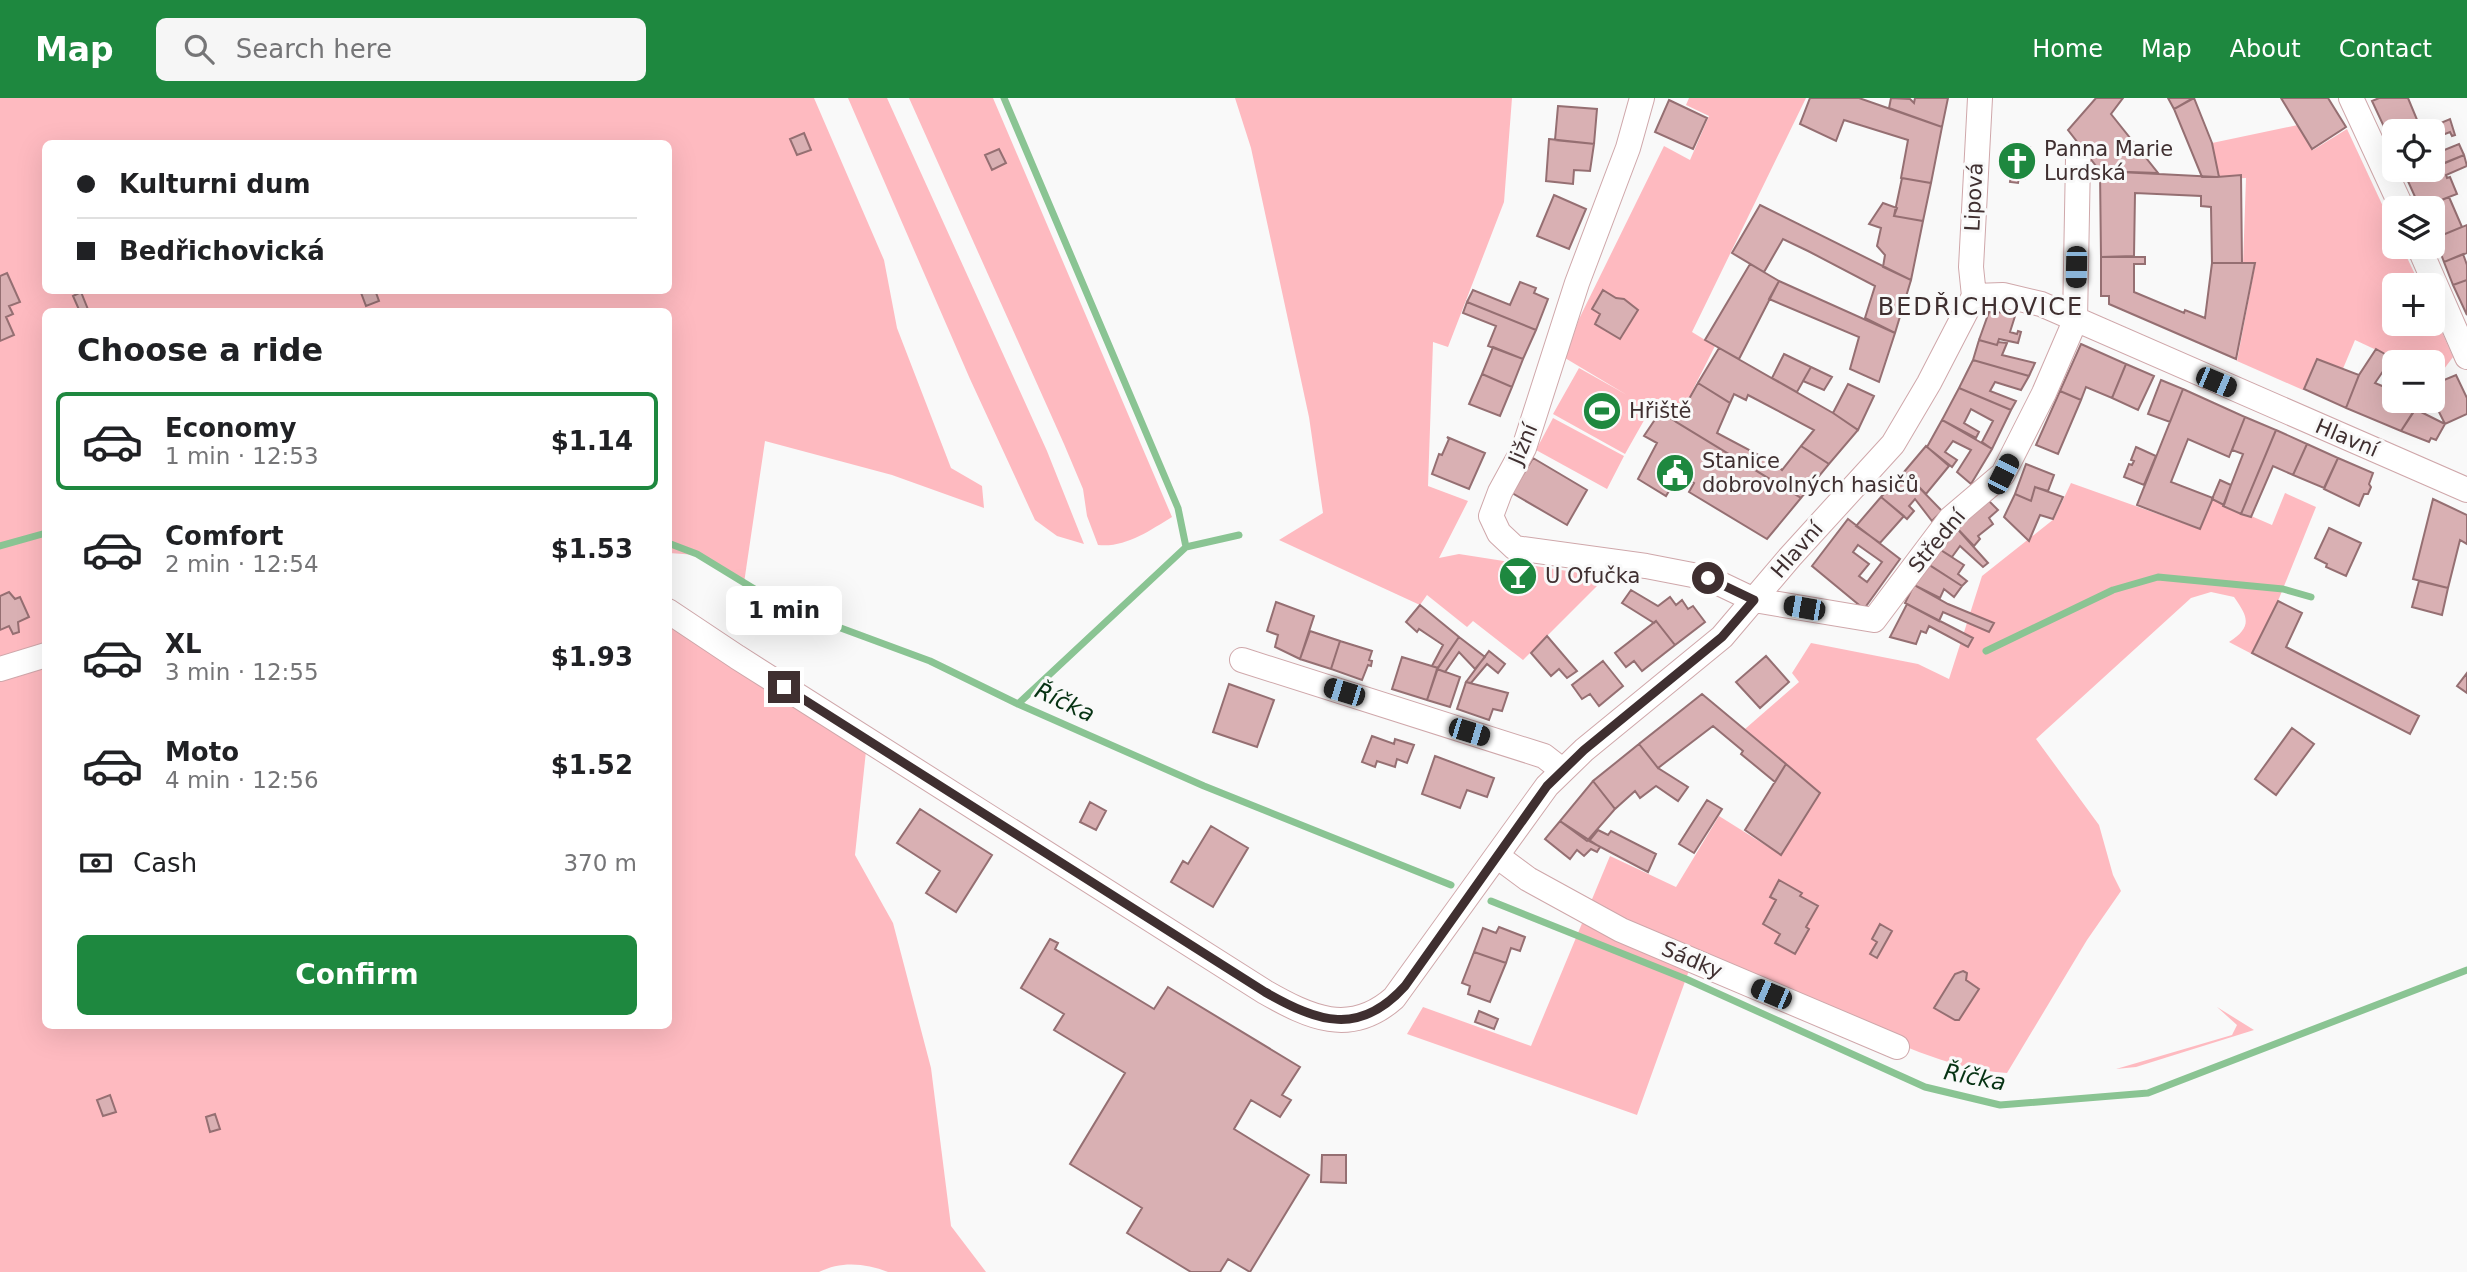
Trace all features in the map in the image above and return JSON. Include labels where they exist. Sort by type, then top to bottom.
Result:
[{"type":"street","name":"Jižní","points":[[1642,98],[1628,148],[1577,284],[1524,448],[1500,492],[1491,516],[1499,533],[1515,548],[1646,566],[1708,578],[1754,600]]},
{"type":"street","name":"Lipová","points":[[1974,296],[1971,267],[1980,98]]},
{"type":"street","points":[[2351,98],[2396,196]]},
{"type":"street","points":[[2075,321],[2078,159]]},
{"type":"street","points":[[2424,259],[2467,357]]},
{"type":"street","name":"Hlavní","points":[[672,614],[1265,992],[1323,1019],[1342,1021],[1371,1014],[1387,1004],[1405,986],[1537,799],[1562,770],[1628,712],[1722,637],[1795,551],[1893,444],[1929,383],[1974,296],[2003,295],[2041,304],[2467,490]]},
{"type":"street","name":"Střední","points":[[1754,600],[1874,620],[1950,519],[2003,474],[2044,393],[2075,321]]},
{"type":"street","points":[[0,668],[42,656]]},
{"type":"street","points":[[1242,660],[1545,756],[1562,770]]},
{"type":"street","name":"Sádky","points":[[1497,856],[1528,880],[1621,930],[1897,1047]]},
{"type":"shaded area","points":[[0,98],[814,98],[884,260],[897,328],[951,468],[982,486],[984,508],[892,475],[765,441],[744,583],[697,555],[672,553],[672,308],[42,308],[42,1029],[672,1029],[672,622],[866,751],[855,855],[893,923],[931,1068],[951,1226],[986,1272],[888,1272],[853,1265],[836,1266],[819,1272],[0,1272]]},
{"type":"shaded area","points":[[848,98],[887,98],[1047,451],[1084,544],[1057,536],[1035,520],[970,379]]},
{"type":"shaded area","points":[[909,98],[993,98],[1172,517],[1146,533],[1118,544],[1098,545],[1087,516],[1083,489],[1064,444]]},
{"type":"shaded area","points":[[1235,98],[1512,98],[1504,202],[1448,347],[1433,342],[1428,486],[1468,501],[1439,558],[1459,554],[1606,577],[1523,660],[1473,621],[1467,627],[1427,595],[1420,605],[1279,540],[1323,513],[1309,417],[1251,148]]},
{"type":"shaded area","points":[[1689,98],[1806,98],[1692,332],[1715,346],[1676,423],[1651,408],[1625,454],[1553,414],[1579,368],[1627,395],[1565,358],[1579,319],[1664,146],[1690,160],[1709,116],[1686,105]]},
{"type":"shaded area","points":[[2298,125],[2313,150],[2347,129],[2382,204],[2382,259],[2408,259],[2414,273],[2382,273],[2382,336],[2444,336],[2453,357],[2445,368],[2445,350],[2382,350],[2382,353],[2355,340],[2342,371],[2316,360],[2303,390],[2237,361],[2255,266],[2243,265],[2246,178],[2219,179],[2212,143]]},
{"type":"shaded area","points":[[1553,418],[1624,456],[1607,489],[1536,450]]},
{"type":"shaded area","points":[[2071,483],[2200,529],[2212,499],[2272,525],[2285,493],[2316,507],[2278,601],[2252,654],[2229,642],[2242,632],[2246,622],[2234,597],[2211,592],[2191,598],[2036,739],[2099,825],[2113,875],[2121,891],[2087,940],[2007,1073],[1958,1065],[1935,1058],[1803,1003],[1692,962],[1637,1115],[1407,1034],[1423,1007],[1531,1046],[1610,856],[1676,887],[1719,816],[1781,855],[1820,793],[1745,729],[1799,682],[1792,673],[1811,643],[1918,664],[1949,679],[1982,576],[2054,519]]},
{"type":"shaded area","points":[[2217,1007],[2254,1030],[2136,1067],[2116,1069],[2232,1035],[2237,1025]]},
{"type":"building","points":[[1810,98],[1859,98],[1942,127],[1931,183],[1901,178],[1908,140],[1844,120],[1836,141],[1800,124]]},
{"type":"building","points":[[1891,98],[1910,99],[1914,103],[1915,98],[1948,98],[1942,127],[1889,108]]},
{"type":"building","points":[[2096,98],[2123,98],[2111,114],[2158,173],[2100,171],[2068,130]]},
{"type":"building","points":[[2168,98],[2193,98],[2174,109]]},
{"type":"building","points":[[2194,98],[2212,143],[2219,177],[2202,177],[2174,109]]},
{"type":"building","points":[[2281,98],[2328,98],[2346,127],[2312,149]]},
{"type":"building","points":[[2379,98],[2408,98],[2417,119],[2382,119],[2382,122],[2372,101]]},
{"type":"building","points":[[1669,100],[1707,118],[1693,149],[1655,132]]},
{"type":"building","points":[[1558,106],[1597,109],[1594,144],[1555,140]]},
{"type":"building","points":[[2450,119],[2455,135],[2452,136],[2450,132],[2445,134],[2445,121]]},
{"type":"building","points":[[804,133],[811,150],[797,155],[790,139]]},
{"type":"building","points":[[1549,139],[1594,144],[1590,171],[1574,170],[1573,184],[1546,181]]},
{"type":"building","name":"Panna Marie Lurdská","points":[[2009,144],[2030,147],[2025,178],[2019,177],[2018,183],[2010,182],[2011,176],[2005,175]]},
{"type":"building","points":[[2459,144],[2464,155],[2445,163],[2445,150]]},
{"type":"building","points":[[999,149],[1006,163],[992,170],[985,155]]},
{"type":"building","points":[[2464,155],[2467,166],[2446,175],[2447,178],[2450,177],[2457,194],[2445,199],[2445,196],[2415,196],[2408,182],[2445,182],[2445,163]]},
{"type":"building","points":[[2100,171],[2217,177],[2241,175],[2242,263],[2212,263],[2211,207],[2201,206],[2201,196],[2135,193],[2134,256],[2101,257]]},
{"type":"building","points":[[1902,178],[1931,183],[1923,221],[1894,216]]},
{"type":"building","points":[[1554,195],[1586,209],[1569,249],[1537,236]]},
{"type":"building","points":[[2449,197],[2462,227],[2445,234],[2445,199]]},
{"type":"building","points":[[1883,203],[1897,208],[1894,216],[1923,221],[1911,280],[1883,267],[1885,255],[1877,246],[1881,228],[1869,224]]},
{"type":"building","points":[[1760,205],[1911,280],[1895,333],[1865,318],[1875,286],[1808,251],[1783,239],[1764,272],[1732,253]]},
{"type":"building","points":[[2467,225],[2467,253],[2444,262],[2445,234]]},
{"type":"building","points":[[2463,254],[2467,265],[2467,280],[2453,285],[2444,262]]},
{"type":"building","points":[[2101,257],[2145,257],[2145,264],[2134,264],[2134,292],[2184,313],[2185,310],[2205,318],[2212,263],[2255,263],[2236,359],[2109,304],[2109,296],[2101,296]]},
{"type":"building","points":[[1750,264],[1779,281],[1739,359],[1705,340]]},
{"type":"building","points":[[7,273],[20,302],[9,306],[13,314],[6,317],[14,335],[0,341],[0,276]]},
{"type":"building","points":[[2467,280],[2467,315],[2453,285]]},
{"type":"building","points":[[1779,281],[1895,333],[1879,382],[1850,369],[1859,337],[1769,299]]},
{"type":"building","points":[[1520,282],[1536,288],[1534,293],[1548,299],[1536,330],[1467,302],[1473,290],[1510,305]]},
{"type":"building","points":[[1603,290],[1616,298],[1624,299],[1638,310],[1620,339],[1595,324],[1600,314],[1592,309]]},
{"type":"building","points":[[82,294],[87,308],[78,308],[73,296]]},
{"type":"building","points":[[362,294],[376,294],[379,301],[366,306]]},
{"type":"building","points":[[1467,302],[1536,330],[1523,359],[1488,346],[1496,326],[1463,313]]},
{"type":"building","points":[[1989,312],[2016,313],[2010,332],[2021,332],[2018,343],[1999,339],[1997,345],[1979,340]]},
{"type":"building","points":[[1979,340],[1997,345],[1998,342],[2007,343],[2002,355],[2035,363],[2029,376],[1973,360]]},
{"type":"building","points":[[2081,344],[2126,364],[2112,398],[2086,387],[2081,400],[2060,391]]},
{"type":"building","points":[[1493,347],[1523,359],[1512,387],[1482,374]]},
{"type":"building","points":[[1719,348],[1858,430],[1829,464],[1801,446],[1814,430],[1748,395],[1746,400],[1734,394],[1730,403],[1698,383]]},
{"type":"building","points":[[2376,349],[2382,352],[2382,373],[2375,383],[2382,386],[2382,413],[2413,413],[2401,431],[2346,408],[2359,375]]},
{"type":"building","points":[[1784,354],[1811,367],[1797,392],[1772,378]]},
{"type":"building","points":[[2317,359],[2359,375],[2346,408],[2304,389]]},
{"type":"building","points":[[1973,360],[2029,376],[2021,390],[1995,382],[1990,391],[2016,401],[2011,410],[1959,388]]},
{"type":"building","points":[[2126,364],[2154,376],[2138,410],[2112,398]]},
{"type":"building","points":[[1811,367],[1832,377],[1824,390],[1803,381]]},
{"type":"building","points":[[1482,374],[1512,387],[1500,416],[1469,404]]},
{"type":"building","points":[[2456,375],[2467,398],[2467,414],[2445,424],[2440,413],[2445,413],[2445,380]]},
{"type":"building","points":[[2161,380],[2183,389],[2170,422],[2148,414]]},
{"type":"building","points":[[1698,383],[1730,403],[1717,433],[1782,470],[1801,446],[1829,464],[1801,498],[1676,422]]},
{"type":"building","points":[[1848,384],[1874,396],[1858,430],[1833,413]]},
{"type":"building","points":[[1959,388],[2011,410],[1992,449],[1982,442],[1993,421],[1971,409],[1964,423],[1979,432],[1976,438],[1942,420]]},
{"type":"building","points":[[2183,389],[2245,417],[2229,457],[2188,439],[2171,482],[2213,498],[2200,529],[2137,505]]},
{"type":"building","points":[[2060,391],[2081,400],[2058,454],[2036,445]]},
{"type":"building","points":[[1660,412],[1801,498],[1767,539],[1689,492],[1694,483],[1679,474],[1666,496],[1638,479],[1657,443],[1644,436]]},
{"type":"building","points":[[2412,413],[2423,413],[2445,424],[2436,440],[2431,438],[2429,442],[2401,431]]},
{"type":"building","points":[[2245,417],[2276,430],[2241,514],[2223,506],[2243,454],[2232,450]]},
{"type":"building","points":[[1942,420],[1992,449],[1971,484],[1957,472],[1971,450],[1953,441],[1945,452],[1957,460],[1952,467],[1927,447]]},
{"type":"building","points":[[2276,430],[2307,444],[2293,475],[2273,466],[2251,517],[2241,514]]},
{"type":"building","points":[[1447,437],[1485,453],[1469,489],[1432,474],[1439,454],[1442,455],[1449,439]]},
{"type":"building","points":[[2307,444],[2338,458],[2324,488],[2293,475]]},
{"type":"building","points":[[1926,446],[1949,466],[1926,494],[1904,472]]},
{"type":"building","points":[[2136,447],[2156,456],[2144,485],[2124,477],[2129,464],[2132,465],[2134,461],[2131,460]]},
{"type":"building","points":[[1533,458],[1587,490],[1567,525],[1512,493]]},
{"type":"building","points":[[2338,458],[2373,473],[2369,484],[2371,487],[2368,494],[2364,494],[2359,506],[2324,489]]},
{"type":"building","points":[[2026,464],[2054,475],[2048,491],[2035,487],[2031,501],[2015,494]]},
{"type":"building","points":[[1904,472],[1942,511],[1932,521],[1915,499],[1909,506],[1914,511],[1907,519],[1881,497]]},
{"type":"building","points":[[2220,480],[2231,485],[2224,505],[2212,499]]},
{"type":"building","points":[[2035,487],[2063,497],[2053,519],[2040,515],[2029,541],[2004,517],[2015,494],[2031,501]]},
{"type":"building","points":[[1881,497],[1904,516],[1880,543],[1856,526]]},
{"type":"building","points":[[1985,497],[1998,510],[1989,518],[1993,524],[1978,536],[1980,539],[1974,546],[1953,524]]},
{"type":"building","points":[[2433,499],[2467,515],[2467,544],[2460,540],[2448,588],[2413,579]]},
{"type":"building","points":[[1848,519],[1900,559],[1864,609],[1812,566]],"holes":[[[1858,545],[1882,562],[1867,582],[1859,576],[1869,564],[1853,552]]]},
{"type":"building","points":[[1953,524],[1988,563],[1983,567],[1960,546],[1952,557],[1936,547]]},
{"type":"building","points":[[2329,528],[2361,543],[2346,576],[2326,567],[2327,564],[2315,558]]},
{"type":"building","points":[[1936,547],[1964,565],[1958,574],[1967,581],[1962,586],[1925,562]]},
{"type":"building","points":[[1926,563],[1962,586],[1954,597],[1944,589],[1940,598],[1914,585]]},
{"type":"building","points":[[1516,566],[1528,575],[1514,593],[1502,584]]},
{"type":"building","points":[[2419,581],[2448,588],[2442,615],[2412,607]]},
{"type":"building","points":[[1914,585],[1948,604],[1994,623],[1989,632],[1943,612],[1939,621],[1905,603]]},
{"type":"building","points":[[1631,590],[1658,606],[1670,597],[1676,605],[1682,600],[1688,609],[1693,606],[1705,622],[1675,645],[1656,621],[1654,623],[1622,603]]},
{"type":"building","points":[[9,592],[15,599],[20,597],[29,617],[18,622],[19,632],[13,634],[9,626],[0,630],[0,596]]},
{"type":"building","points":[[2278,601],[2302,613],[2286,647],[2419,716],[2410,734],[2252,653]]},
{"type":"building","points":[[1276,602],[1314,616],[1300,659],[1275,647],[1278,635],[1267,631]]},
{"type":"building","points":[[1907,604],[1973,638],[1968,647],[1929,626],[1926,633],[1921,631],[1916,644],[1890,637]]},
{"type":"building","points":[[1420,605],[1459,637],[1438,668],[1432,666],[1443,645],[1419,629],[1417,632],[1406,622]]},
{"type":"building","points":[[1656,621],[1675,645],[1642,671],[1634,661],[1626,667],[1615,653]]},
{"type":"building","points":[[1310,631],[1340,641],[1331,669],[1300,659]]},
{"type":"building","points":[[1547,636],[1577,671],[1567,678],[1559,669],[1551,676],[1531,653]]},
{"type":"building","points":[[1459,637],[1485,657],[1475,669],[1459,652],[1445,672],[1437,669]]},
{"type":"building","points":[[1340,641],[1372,651],[1369,660],[1372,661],[1371,666],[1368,665],[1362,680],[1331,669]]},
{"type":"building","points":[[1489,651],[1505,664],[1498,673],[1487,664],[1471,683],[1466,682]]},
{"type":"building","points":[[1766,656],[1789,682],[1760,708],[1736,682]]},
{"type":"building","points":[[1402,657],[1438,668],[1427,700],[1392,689]]},
{"type":"building","points":[[1603,661],[1623,686],[1599,706],[1590,694],[1582,699],[1572,685]]},
{"type":"building","points":[[1437,669],[1460,677],[1450,707],[1427,700]]},
{"type":"building","points":[[2467,673],[2467,693],[2457,686]]},
{"type":"building","points":[[1466,682],[1508,693],[1502,711],[1493,709],[1489,720],[1457,709]]},
{"type":"building","points":[[1229,684],[1274,700],[1257,747],[1213,732]]},
{"type":"building","points":[[1702,694],[1786,764],[1775,782],[1713,726],[1658,768],[1639,744]]},
{"type":"building","points":[[2292,728],[2314,744],[2276,795],[2255,779]]},
{"type":"building","points":[[1372,736],[1394,744],[1395,739],[1414,745],[1407,763],[1397,759],[1395,767],[1377,761],[1375,767],[1362,762]]},
{"type":"building","points":[[1639,744],[1658,768],[1688,787],[1678,801],[1656,786],[1640,798],[1635,791],[1615,809],[1593,781]]},
{"type":"building","points":[[1435,756],[1494,778],[1487,797],[1467,790],[1460,808],[1422,794]]},
{"type":"building","points":[[1786,764],[1820,793],[1781,855],[1745,830]]},
{"type":"building","points":[[1593,781],[1615,809],[1587,841],[1560,821]]},
{"type":"building","points":[[1707,800],[1722,809],[1694,853],[1679,844]]},
{"type":"building","points":[[1090,802],[1106,811],[1096,830],[1080,822]]},
{"type":"building","points":[[920,809],[992,855],[956,912],[926,893],[940,871],[897,843]]},
{"type":"building","points":[[1560,821],[1600,847],[1597,852],[1591,849],[1584,856],[1577,850],[1570,859],[1545,839]]},
{"type":"building","points":[[1211,826],[1248,848],[1213,907],[1171,882],[1183,861],[1188,864]]},
{"type":"building","points":[[1598,830],[1608,835],[1611,831],[1656,854],[1648,872],[1589,841]]},
{"type":"building","points":[[1779,880],[1818,906],[1795,954],[1775,943],[1780,934],[1763,924],[1776,900],[1770,897]]},
{"type":"building","points":[[1880,924],[1892,931],[1877,958],[1870,954],[1877,942],[1872,939]]},
{"type":"building","points":[[1499,927],[1525,937],[1520,951],[1511,948],[1506,963],[1474,952],[1483,928],[1496,933]]},
{"type":"building","points":[[1050,939],[1058,943],[1055,949],[1154,1009],[1168,987],[1300,1067],[1282,1095],[1291,1100],[1280,1117],[1251,1100],[1234,1129],[1309,1175],[1250,1272],[1228,1259],[1220,1272],[1191,1272],[1127,1233],[1142,1208],[1070,1164],[1125,1073],[1054,1030],[1064,1014],[1021,988]]},
{"type":"building","points":[[1474,952],[1506,963],[1490,1002],[1468,994],[1470,986],[1462,983]]},
{"type":"building","points":[[1963,971],[1967,973],[1966,980],[1979,989],[1959,1020],[1955,1020],[1934,1008],[1955,974]]},
{"type":"building","points":[[1479,1011],[1498,1019],[1494,1029],[1475,1022]]},
{"type":"building","points":[[110,1095],[116,1112],[103,1116],[97,1100]]},
{"type":"building","points":[[215,1114],[220,1129],[210,1132],[206,1117]]},
{"type":"building","points":[[1322,1155],[1346,1155],[1346,1183],[1321,1182]]},
{"type":"waterway","points":[[1004,98],[1178,508],[1186,547]]},
{"type":"waterway","name":"Říčka","points":[[0,546],[42,534]]},
{"type":"waterway","points":[[1018,704],[1186,547],[1239,535]]},
{"type":"waterway","name":"Říčka","points":[[672,545],[697,554],[784,607],[930,661],[1018,704],[1204,786],[1451,885]]},
{"type":"waterway","points":[[1986,651],[2113,590],[2158,577],[2283,589],[2311,597]]},
{"type":"waterway","name":"Říčka","points":[[1491,901],[1686,979],[1925,1087],[2000,1105],[2148,1093],[2467,970]]},
{"type":"place","name":"Panna Marie Lurdská","points":[[2017,161]]},
{"type":"place","name":"Hřiště","points":[[1602,411]]},
{"type":"place","name":"Stanice dobrovolných hasičů","points":[[1675,473]]},
{"type":"place","name":"U Ofučka","points":[[1518,576]]},
{"type":"district","name":"BEDŘICHOVICE","points":[[1981,307]]},
{"type":"route","points":[[784,687],[1265,992],[1323,1019],[1351,1020],[1380,1009],[1405,986],[1537,799],[1562,770],[1628,712],[1722,637],[1754,600],[1708,578]]}]
